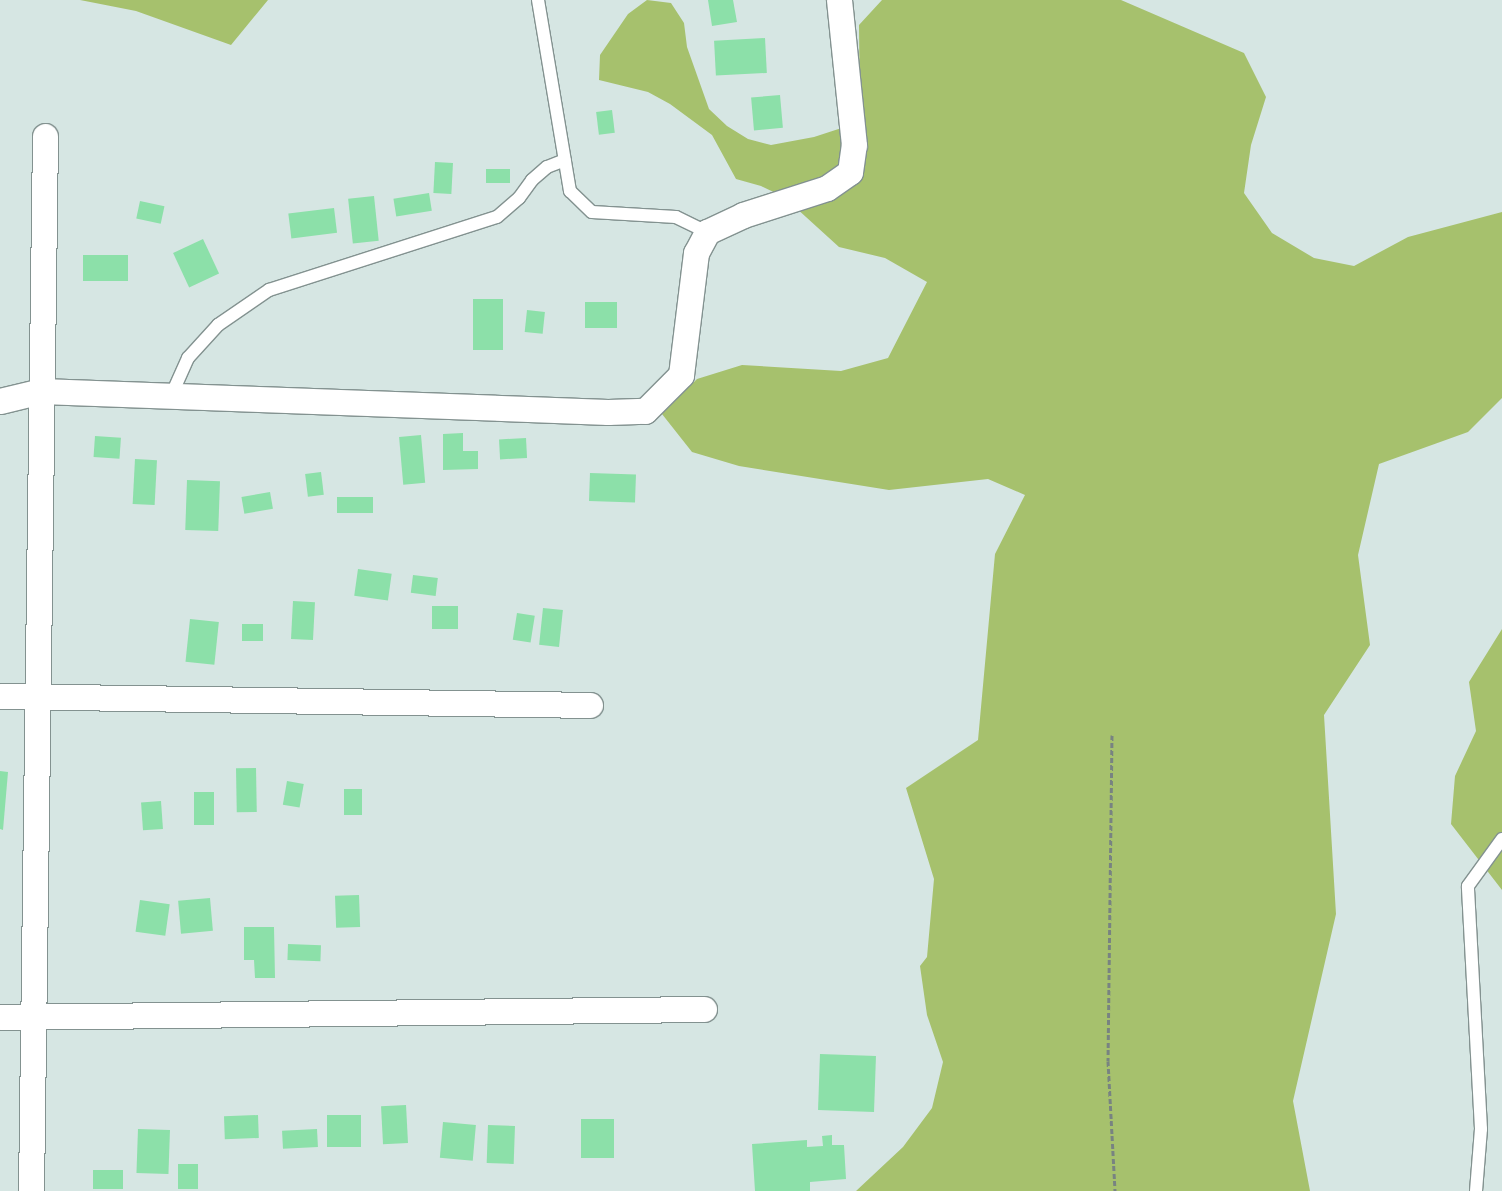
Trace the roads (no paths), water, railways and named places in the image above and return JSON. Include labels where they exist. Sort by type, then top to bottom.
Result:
[{"type":"street","points":[[0,401],[41,391],[608,412],[645,411],[681,375],[696,253],[707,232],[743,215],[827,188],[850,172],[854,145],[839,0]]},
{"type":"street","points":[[31,1191],[45,136]]},
{"type":"street","points":[[0,696],[590,705]]},
{"type":"street","points":[[0,1017],[704,1009]]},
{"type":"lane","points":[[538,0],[570,191],[592,212],[676,217],[707,232]]},
{"type":"lane","points":[[171,396],[188,358],[218,325],[269,290],[497,217],[519,198],[532,180],[546,167],[565,160]]},
{"type":"lane","points":[[1476,1191],[1481,1129],[1468,886],[1502,839]]}]
